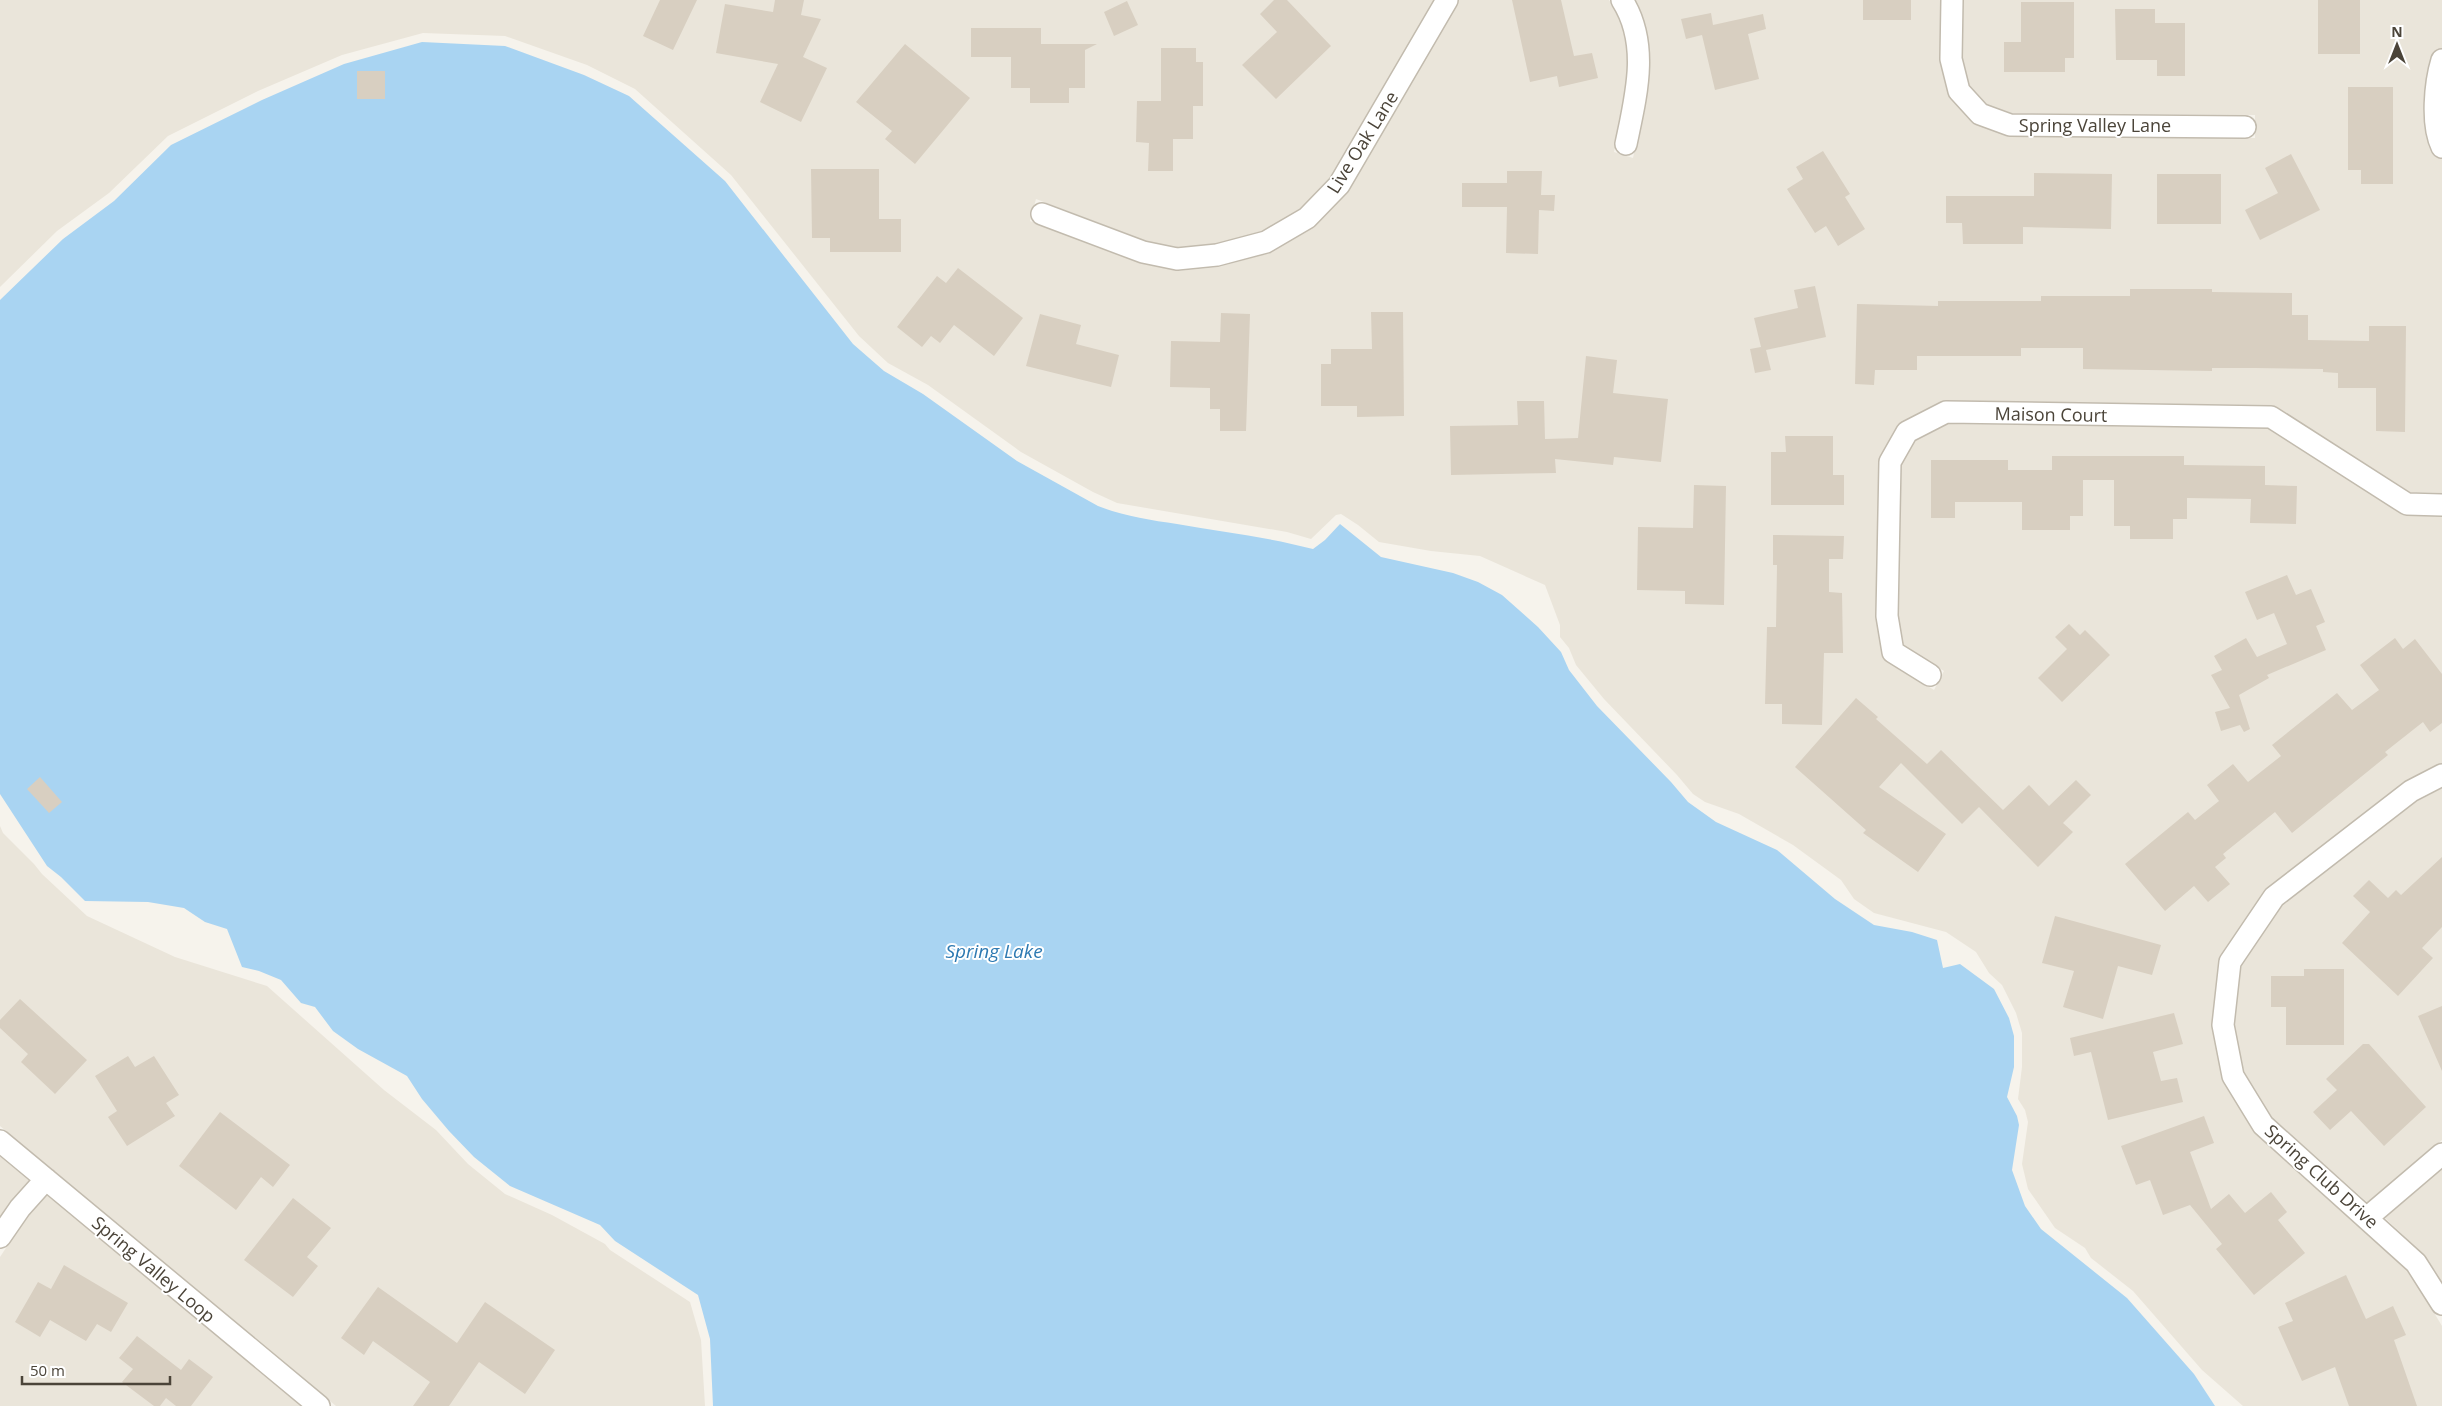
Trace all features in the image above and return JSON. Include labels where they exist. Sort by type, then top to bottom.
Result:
[{"type":"street","name":"Live Oak Lane","points":[[1042,214],[1143,252],[1177,259],[1216,255],[1266,242],[1307,218],[1339,185],[1447,0]]},
{"type":"street","points":[[1622,0],[1628,11],[1638,46],[1638,89],[1626,144]]},
{"type":"street","name":"Spring Valley Lane","points":[[1952,0],[1951,59],[1959,90],[1980,114],[2010,125],[2245,127]]},
{"type":"street","points":[[2442,60],[2436,79],[2437,137],[2442,147]]},
{"type":"street","name":"Maison Court","points":[[1930,675],[1894,652],[1887,616],[1890,462],[1907,432],[1946,412],[2271,417],[2407,504],[2442,504]]},
{"type":"street","name":"Spring Club Drive","points":[[2442,776],[2411,792],[2274,897],[2230,962],[2223,1025],[2233,1076],[2264,1125],[2416,1263],[2442,1304]]},
{"type":"street","name":"Spring Valley Loop","points":[[0,1141],[319,1406]]},
{"type":"street","points":[[2368,1218],[2442,1154]]},
{"type":"street","points":[[0,1237],[20,1208],[46,1180]]},
{"type":"shaded area","points":[[0,0],[1435,0],[1331,178],[1302,209],[1263,231],[1215,244],[1177,248],[1146,241],[1036,199],[1030,221],[1140,263],[1178,271],[1219,267],[1269,253],[1312,228],[1348,191],[1459,0],[1609,0],[1619,16],[1628,48],[1628,88],[1614,152],[1633,158],[1648,90],[1648,43],[1634,0],[1942,0],[1952,98],[1977,125],[2009,136],[2255,138],[2255,115],[2011,113],[1985,104],[1968,85],[1961,57],[1962,0],[2442,0],[2442,493],[2410,492],[2271,405],[1945,401],[1903,422],[1881,456],[1884,654],[1889,662],[1934,690],[1944,671],[1902,645],[1897,615],[1900,466],[1914,441],[1948,424],[2268,428],[2403,514],[2442,516],[2442,763],[2407,781],[2268,888],[2220,961],[2255,1132],[2409,1271],[2442,1326],[2442,1406],[2243,1406],[2202,1370],[2133,1291],[2091,1258],[2085,1248],[2055,1228],[2028,1189],[2022,1164],[2028,1122],[2025,1110],[2018,1099],[2022,1067],[2022,1033],[2016,1013],[2002,985],[1989,973],[1976,952],[1946,932],[1874,913],[1854,899],[1841,880],[1793,845],[1739,814],[1705,802],[1693,794],[1604,699],[1576,665],[1569,648],[1560,637],[1560,625],[1545,585],[1480,556],[1431,551],[1379,542],[1341,514],[1336,515],[1311,539],[1287,532],[1117,503],[1093,492],[1021,452],[928,385],[888,363],[859,336],[731,175],[635,89],[587,65],[505,36],[423,33],[342,55],[258,91],[168,136],[109,193],[57,231],[0,287]]},
{"type":"shaded area","points":[[2442,788],[2442,1140],[2368,1203],[2271,1117],[2242,1071],[2233,1025],[2239,966],[2281,906],[2416,802]]},
{"type":"shaded area","points":[[0,826],[3,833],[42,874],[87,916],[175,957],[267,986],[384,1090],[436,1130],[468,1164],[505,1194],[552,1215],[605,1244],[610,1250],[690,1302],[701,1340],[705,1406],[336,1406],[0,1126]]},
{"type":"shaded area","points":[[0,1155],[30,1181],[0,1218]]},
{"type":"shaded area","points":[[2442,1169],[2442,1284],[2423,1254],[2385,1218]]},
{"type":"shaded area","points":[[47,1195],[302,1406],[0,1406],[0,1257],[27,1216]]},
{"type":"water","name":"Spring Lake","points":[[422,42],[505,46],[584,75],[629,96],[725,181],[853,344],[884,371],[923,394],[1017,461],[1098,506],[1137,517],[1262,538],[1313,549],[1325,540],[1340,524],[1381,557],[1453,573],[1478,582],[1502,595],[1538,627],[1561,652],[1569,670],[1597,706],[1688,802],[1716,822],[1777,850],[1835,899],[1874,925],[1912,932],[1937,940],[1943,968],[1960,964],[1994,989],[2009,1018],[2014,1036],[2014,1067],[2007,1097],[2017,1116],[2019,1125],[2012,1170],[2025,1206],[2041,1229],[2127,1298],[2194,1374],[2215,1406],[713,1406],[710,1339],[698,1295],[615,1241],[600,1225],[510,1186],[474,1157],[449,1131],[422,1099],[407,1076],[358,1049],[333,1031],[315,1007],[301,1003],[281,980],[259,971],[242,967],[227,929],[205,922],[184,908],[148,902],[85,901],[47,866],[0,794],[0,300],[63,239],[114,201],[171,145],[262,100],[344,64]]},
{"type":"building","points":[[660,0],[697,0],[673,50],[643,36]]},
{"type":"building","points":[[775,0],[804,0],[801,15],[821,19],[803,57],[827,68],[801,122],[760,102],[778,64],[716,53],[725,4],[773,12]]},
{"type":"building","points":[[1274,0],[1287,0],[1331,46],[1276,99],[1242,65],[1277,32],[1260,14]]},
{"type":"building","points":[[1512,0],[1561,0],[1574,56],[1592,53],[1598,78],[1559,87],[1557,76],[1530,82]]},
{"type":"building","points":[[1863,0],[1911,0],[1911,20],[1863,20]]},
{"type":"building","points":[[2318,0],[2360,0],[2360,54],[2318,54]]},
{"type":"building","points":[[1127,1],[1138,25],[1114,36],[1104,12]]},
{"type":"building","points":[[2021,2],[2074,2],[2074,58],[2065,58],[2065,72],[2004,72],[2004,42],[2021,42]]},
{"type":"building","points":[[2115,9],[2155,9],[2155,23],[2185,23],[2185,76],[2157,76],[2157,60],[2116,60]]},
{"type":"building","points":[[1711,13],[1713,25],[1763,14],[1766,29],[1748,34],[1759,79],[1715,90],[1702,35],[1686,39],[1681,19]]},
{"type":"building","points":[[971,28],[1041,28],[1041,44],[1097,44],[1085,50],[1085,88],[1069,88],[1069,103],[1030,103],[1030,88],[1011,88],[1011,57],[971,57]]},
{"type":"building","points":[[905,44],[970,98],[915,164],[885,139],[892,131],[856,102]]},
{"type":"building","points":[[1161,48],[1196,48],[1196,62],[1203,62],[1203,106],[1193,106],[1193,139],[1173,139],[1173,171],[1148,171],[1149,143],[1136,142],[1137,101],[1161,101]]},
{"type":"building","points":[[357,71],[385,71],[385,99],[357,99]]},
{"type":"building","points":[[2348,87],[2393,87],[2393,184],[2361,184],[2361,170],[2348,170]]},
{"type":"building","points":[[1823,151],[1850,194],[1845,197],[1865,229],[1838,246],[1826,226],[1815,233],[1787,189],[1803,179],[1796,167]]},
{"type":"building","points":[[2291,154],[2320,210],[2260,240],[2245,210],[2278,193],[2265,168]]},
{"type":"building","points":[[811,169],[879,169],[879,219],[901,219],[901,252],[830,252],[830,238],[812,238]]},
{"type":"building","points":[[1507,171],[1542,171],[1541,195],[1555,195],[1554,211],[1539,210],[1538,254],[1506,253],[1507,207],[1462,207],[1462,183],[1507,183]]},
{"type":"building","points":[[2034,173],[2112,174],[2111,229],[2023,227],[2023,244],[1963,244],[1962,223],[1946,223],[1946,196],[2034,196]]},
{"type":"building","points":[[2157,174],[2221,174],[2221,224],[2157,224]]},
{"type":"building","points":[[958,268],[1023,318],[994,356],[954,325],[940,343],[931,336],[922,347],[897,327],[937,276],[946,283]]},
{"type":"building","points":[[1815,286],[1826,337],[1766,350],[1771,370],[1755,373],[1750,349],[1761,347],[1754,318],[1798,308],[1794,290]]},
{"type":"building","points":[[2130,289],[2212,289],[2212,292],[2292,293],[2292,315],[2308,315],[2308,340],[2369,341],[2369,326],[2406,326],[2405,432],[2376,431],[2376,388],[2338,388],[2338,373],[2323,372],[2323,369],[2212,368],[2212,371],[2083,369],[2083,348],[2021,348],[2021,356],[1917,356],[1917,370],[1875,370],[1874,385],[1855,384],[1857,304],[1938,306],[1938,301],[2041,301],[2041,296],[2130,296]]},
{"type":"building","points":[[1371,312],[1403,312],[1404,416],[1357,417],[1357,406],[1321,406],[1321,364],[1331,364],[1331,349],[1372,349]]},
{"type":"building","points":[[1221,313],[1250,314],[1246,431],[1220,431],[1220,409],[1210,409],[1210,388],[1170,387],[1171,341],[1220,342]]},
{"type":"building","points":[[1040,314],[1081,325],[1076,344],[1119,355],[1111,387],[1026,366]]},
{"type":"building","points":[[1586,356],[1617,360],[1613,393],[1668,399],[1661,462],[1614,457],[1613,465],[1555,459],[1556,473],[1451,475],[1450,426],[1518,425],[1517,401],[1544,401],[1545,439],[1578,438]]},
{"type":"building","points":[[1785,436],[1833,436],[1833,475],[1844,475],[1844,505],[1771,505],[1771,452],[1786,452]]},
{"type":"building","points":[[2052,456],[2184,456],[2184,465],[2265,466],[2265,485],[2297,486],[2296,524],[2250,523],[2251,499],[2187,498],[2187,519],[2173,519],[2173,539],[2130,539],[2130,526],[2114,526],[2114,480],[2083,480],[2083,516],[2070,516],[2070,530],[2022,530],[2022,502],[1955,502],[1955,518],[1931,518],[1931,460],[2008,460],[2008,470],[2052,470]]},
{"type":"building","points":[[1694,485],[1726,486],[1724,605],[1685,604],[1685,591],[1637,590],[1638,527],[1693,528]]},
{"type":"building","points":[[1773,535],[1844,536],[1843,559],[1829,559],[1829,592],[1842,593],[1843,653],[1824,653],[1822,725],[1782,724],[1782,704],[1765,704],[1767,627],[1776,627],[1777,565],[1773,565]]},
{"type":"building","points":[[2287,575],[2296,595],[2311,589],[2325,622],[2316,626],[2326,650],[2267,675],[2269,678],[2239,695],[2250,729],[2244,732],[2240,725],[2221,731],[2215,712],[2230,708],[2211,675],[2222,670],[2214,656],[2246,638],[2257,657],[2287,644],[2274,613],[2257,620],[2245,592]]},
{"type":"building","points":[[2069,624],[2080,635],[2085,630],[2110,655],[2062,702],[2038,678],[2067,649],[2055,637]]},
{"type":"building","points":[[2395,638],[2403,649],[2415,639],[2442,674],[2442,723],[2430,732],[2423,722],[2385,752],[2388,755],[2292,833],[2275,812],[2223,854],[2226,858],[2215,867],[2230,884],[2208,902],[2194,886],[2165,911],[2125,864],[2188,812],[2195,820],[2219,801],[2207,785],[2233,764],[2248,782],[2281,756],[2272,745],[2337,693],[2352,710],[2379,690],[2360,665]]},
{"type":"building","points":[[1856,698],[1878,717],[1876,719],[1927,764],[1941,750],[2003,810],[2029,785],[2049,806],[2076,780],[2091,795],[2063,823],[2073,832],[2038,867],[1979,807],[1962,824],[1901,763],[1879,787],[1946,834],[1918,872],[1863,833],[1866,830],[1795,767]]},
{"type":"building","points":[[40,777],[62,802],[49,813],[27,789]]},
{"type":"building","points":[[2442,857],[2442,927],[2422,948],[2433,958],[2398,996],[2342,943],[2370,912],[2353,896],[2369,880],[2388,898],[2396,890],[2401,895]]},
{"type":"building","points":[[2055,916],[2161,945],[2152,975],[2118,966],[2103,1019],[2063,1007],[2074,971],[2042,963]]},
{"type":"building","points":[[2304,969],[2344,969],[2344,1045],[2286,1045],[2286,1007],[2271,1007],[2271,976],[2304,976]]},
{"type":"building","points":[[20,999],[87,1060],[55,1094],[21,1062],[28,1054],[0,1028],[0,1020]]},
{"type":"building","points":[[2442,1006],[2442,1071],[2418,1016]]},
{"type":"building","points":[[2174,1013],[2183,1044],[2153,1052],[2161,1081],[2177,1078],[2183,1102],[2108,1120],[2091,1052],[2074,1056],[2070,1038]]},
{"type":"building","points":[[2363,1044],[2369,1044],[2426,1107],[2384,1146],[2351,1111],[2330,1130],[2313,1112],[2337,1090],[2326,1079]]},
{"type":"building","points":[[128,1056],[135,1067],[154,1056],[179,1095],[166,1103],[175,1116],[127,1146],[108,1117],[117,1111],[95,1076]]},
{"type":"building","points":[[220,1112],[290,1165],[273,1187],[261,1177],[236,1210],[179,1166]]},
{"type":"building","points":[[2204,1116],[2214,1143],[2190,1152],[2211,1209],[2229,1194],[2245,1213],[2271,1192],[2287,1212],[2278,1220],[2305,1253],[2254,1295],[2216,1249],[2222,1244],[2190,1205],[2163,1215],[2150,1180],[2136,1185],[2121,1146]]},
{"type":"building","points":[[293,1198],[331,1228],[307,1257],[318,1266],[293,1297],[244,1260]]},
{"type":"building","points":[[64,1265],[128,1303],[111,1332],[97,1324],[86,1341],[50,1320],[40,1337],[15,1322],[38,1282],[51,1289]]},
{"type":"building","points":[[2346,1275],[2366,1319],[2393,1306],[2406,1335],[2394,1340],[2417,1406],[2349,1406],[2335,1367],[2302,1381],[2278,1327],[2293,1321],[2285,1303]]},
{"type":"building","points":[[378,1287],[457,1343],[485,1302],[555,1350],[525,1394],[479,1362],[449,1406],[413,1406],[430,1382],[373,1341],[364,1355],[341,1338]]},
{"type":"building","points":[[137,1336],[181,1370],[189,1359],[213,1377],[191,1406],[176,1406],[166,1398],[160,1406],[154,1406],[122,1382],[133,1369],[119,1358]]}]
